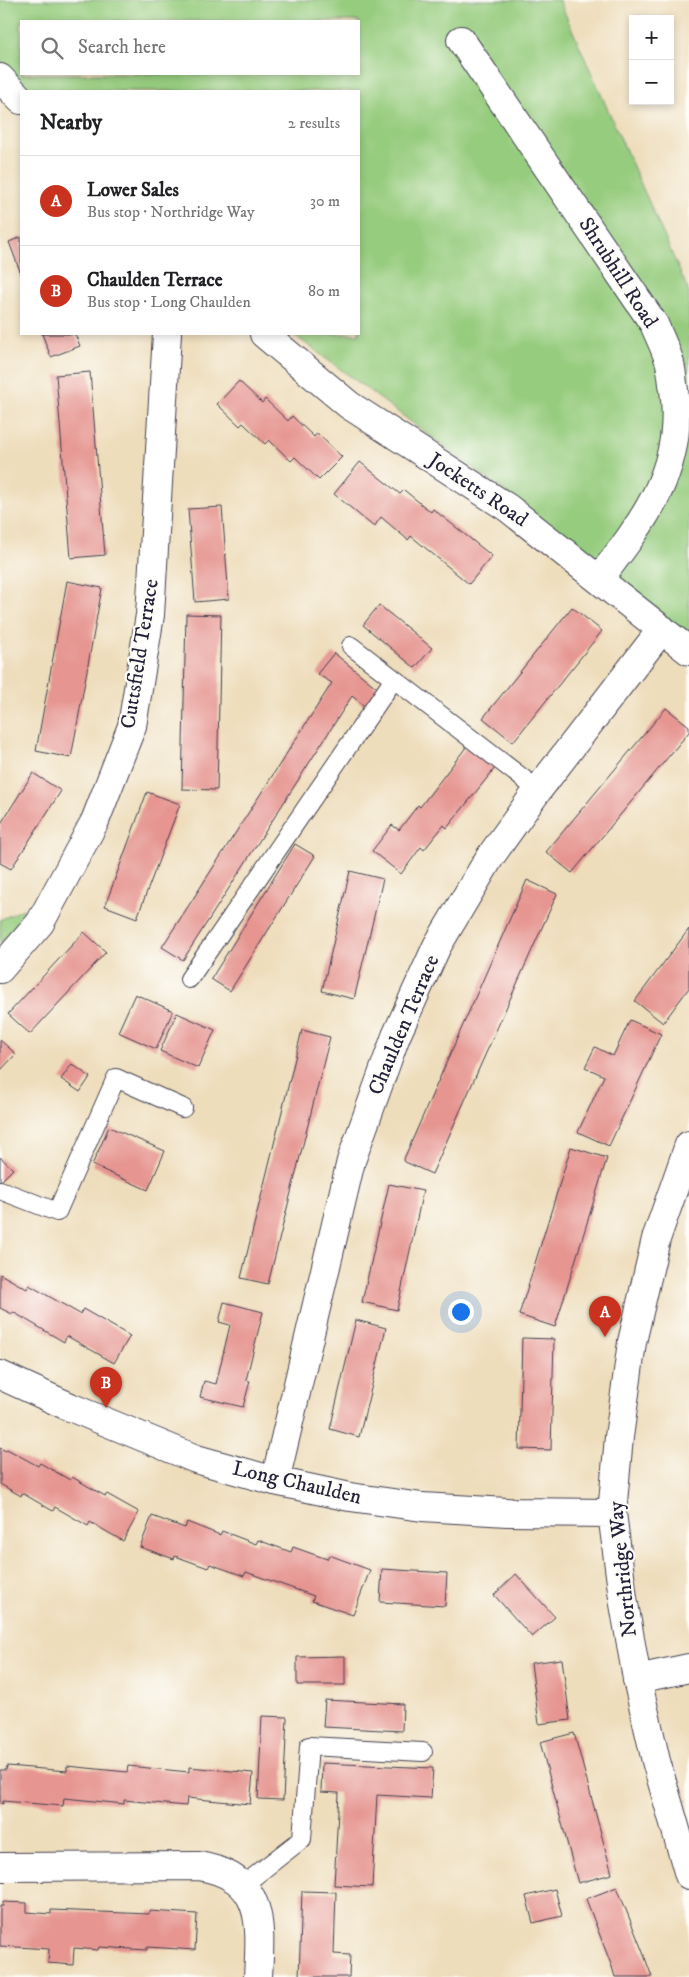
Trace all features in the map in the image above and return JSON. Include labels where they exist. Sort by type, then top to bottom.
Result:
[{"type":"street","name":"Shrubhill Road","points":[[462,40],[654,324],[670,362],[676,407],[673,447],[658,494],[638,528],[599,579]]},
{"type":"street","points":[[0,78],[20,99]]},
{"type":"street","name":"Cuttsfield Terrace","points":[[0,969],[40,923],[62,884],[96,821],[132,726],[150,615],[167,335]]},
{"type":"street","name":"Jocketts Road","points":[[265,335],[349,405],[508,508],[689,652]]},
{"type":"street","name":"Chaulden Terrace","points":[[275,1481],[351,1161],[396,1036],[437,946],[490,857],[538,790],[662,629]]},
{"type":"street","name":"Northridge Way","points":[[689,1145],[656,1239],[632,1342],[619,1436],[612,1513],[623,1598],[637,1679],[656,1761],[689,1875]]},
{"type":"street","name":"Long Chaulden","points":[[0,1376],[196,1459],[275,1481],[350,1497],[422,1507],[507,1512],[612,1513]]},
{"type":"street","points":[[637,1679],[689,1668]]},
{"type":"street","points":[[0,1867],[199,1866],[214,1868],[227,1874],[242,1886],[253,1900],[261,1933],[258,1977]]},
{"type":"lane","points":[[350,646],[538,790]]},
{"type":"lane","points":[[189,979],[394,679]]},
{"type":"lane","points":[[0,1190],[57,1212],[116,1078],[183,1108]]},
{"type":"lane","points":[[242,1886],[302,1839],[309,1746],[422,1752]]},
{"type":"green space","points":[[0,0],[559,0],[689,292],[689,636],[574,543],[294,335],[360,335],[360,90],[29,90],[0,60]]},
{"type":"green space","points":[[23,909],[25,913],[0,944],[0,920]]},
{"type":"building","points":[[20,237],[20,271],[9,242]]},
{"type":"building","points":[[42,335],[75,335],[80,346],[51,357]]},
{"type":"building","points":[[90,372],[105,555],[71,558],[56,375]]},
{"type":"building","points":[[239,381],[262,403],[265,399],[288,421],[292,416],[314,437],[317,433],[342,457],[319,480],[295,457],[291,461],[269,440],[265,444],[243,423],[240,426],[217,404]]},
{"type":"building","points":[[360,462],[400,494],[404,490],[431,512],[433,509],[492,556],[469,584],[411,536],[408,540],[381,517],[374,527],[334,494]]},
{"type":"building","points":[[222,507],[229,599],[195,602],[188,509]]},
{"type":"building","points":[[67,581],[102,588],[71,758],[36,751]]},
{"type":"building","points":[[379,605],[432,648],[415,668],[363,625]]},
{"type":"building","points":[[572,607],[602,631],[513,742],[483,718]]},
{"type":"building","points":[[186,614],[221,615],[217,790],[182,789]]},
{"type":"building","points":[[334,653],[382,692],[368,709],[352,696],[183,960],[162,947],[332,683],[317,674]]},
{"type":"building","points":[[666,708],[689,726],[689,732],[572,873],[546,852]]},
{"type":"building","points":[[467,746],[495,768],[447,828],[444,825],[424,850],[421,847],[401,874],[372,851],[392,825],[399,830],[418,805],[420,807]]},
{"type":"building","points":[[33,773],[61,791],[11,869],[0,863],[0,825]]},
{"type":"building","points":[[147,792],[180,804],[137,918],[105,906]]},
{"type":"building","points":[[295,844],[315,856],[230,991],[211,979]]},
{"type":"building","points":[[350,871],[383,879],[354,999],[322,991]]},
{"type":"building","points":[[527,880],[557,894],[432,1174],[403,1161]]},
{"type":"building","points":[[689,929],[689,988],[663,1023],[635,1001]]},
{"type":"building","points":[[84,932],[106,952],[30,1034],[8,1014]]},
{"type":"building","points":[[135,994],[173,1011],[156,1049],[118,1032]]},
{"type":"building","points":[[177,1013],[215,1030],[198,1068],[160,1051]]},
{"type":"building","points":[[630,1020],[661,1034],[609,1146],[578,1132],[604,1076],[585,1067],[595,1047],[613,1056]]},
{"type":"building","points":[[302,1030],[330,1037],[268,1284],[241,1278]]},
{"type":"building","points":[[0,1040],[16,1054],[0,1071]]},
{"type":"building","points":[[72,1064],[90,1077],[80,1092],[61,1079]]},
{"type":"building","points":[[109,1127],[165,1151],[148,1190],[92,1165]]},
{"type":"building","points":[[571,1147],[607,1158],[555,1327],[519,1315]]},
{"type":"building","points":[[0,1157],[13,1169],[0,1182]]},
{"type":"building","points":[[389,1184],[423,1191],[397,1310],[362,1302]]},
{"type":"building","points":[[0,1274],[27,1289],[29,1285],[80,1314],[83,1309],[130,1336],[114,1363],[67,1336],[64,1342],[13,1312],[12,1314],[0,1308]]},
{"type":"building","points":[[224,1302],[263,1312],[246,1380],[250,1381],[243,1407],[200,1397],[204,1381],[216,1384],[230,1325],[219,1322]]},
{"type":"building","points":[[356,1320],[386,1328],[359,1437],[330,1429]]},
{"type":"building","points":[[522,1338],[554,1339],[551,1450],[519,1449]]},
{"type":"building","points":[[0,1448],[6,1451],[7,1449],[38,1466],[40,1463],[70,1480],[72,1477],[105,1496],[107,1494],[139,1512],[123,1541],[90,1522],[88,1526],[55,1507],[53,1511],[22,1493],[21,1496],[0,1484]]},
{"type":"building","points":[[152,1516],[185,1528],[187,1522],[220,1535],[222,1531],[256,1544],[258,1540],[291,1552],[293,1547],[327,1559],[329,1555],[370,1570],[353,1615],[312,1601],[314,1596],[246,1572],[244,1576],[210,1564],[208,1568],[175,1556],[174,1559],[140,1547]]},
{"type":"building","points":[[382,1569],[447,1573],[445,1606],[380,1602]]},
{"type":"building","points":[[516,1574],[555,1617],[532,1637],[494,1595]]},
{"type":"building","points":[[345,1656],[345,1685],[297,1685],[297,1657]]},
{"type":"building","points":[[562,1659],[570,1720],[539,1724],[531,1663]]},
{"type":"building","points":[[325,1700],[403,1704],[402,1731],[323,1727]]},
{"type":"building","points":[[262,1716],[287,1717],[283,1800],[258,1799]]},
{"type":"building","points":[[574,1733],[612,1874],[578,1883],[540,1742]]},
{"type":"building","points":[[322,1763],[433,1768],[431,1798],[377,1795],[372,1887],[334,1885],[339,1793],[321,1792]]},
{"type":"building","points":[[7,1766],[67,1771],[67,1766],[127,1772],[128,1766],[189,1772],[189,1767],[253,1773],[250,1804],[187,1798],[186,1806],[124,1800],[124,1804],[64,1798],[63,1806],[3,1801],[3,1804],[0,1803],[0,1770],[6,1770]]},
{"type":"building","points":[[617,1887],[652,1977],[615,1977],[586,1899]]},
{"type":"building","points":[[555,1889],[562,1916],[533,1923],[526,1896]]},
{"type":"building","points":[[302,1891],[336,1892],[334,1954],[350,1955],[349,1977],[299,1977]]},
{"type":"building","points":[[3,1902],[27,1903],[27,1912],[51,1914],[51,1910],[149,1914],[149,1911],[197,1914],[195,1950],[147,1947],[147,1950],[99,1947],[98,1950],[74,1948],[73,1965],[48,1963],[49,1949],[0,1946],[0,1906],[3,1906]]},
{"type":"place","name":"Lower Sales","points":[[605,1337]]},
{"type":"place","name":"Chaulden Terrace","points":[[106,1408]]}]
